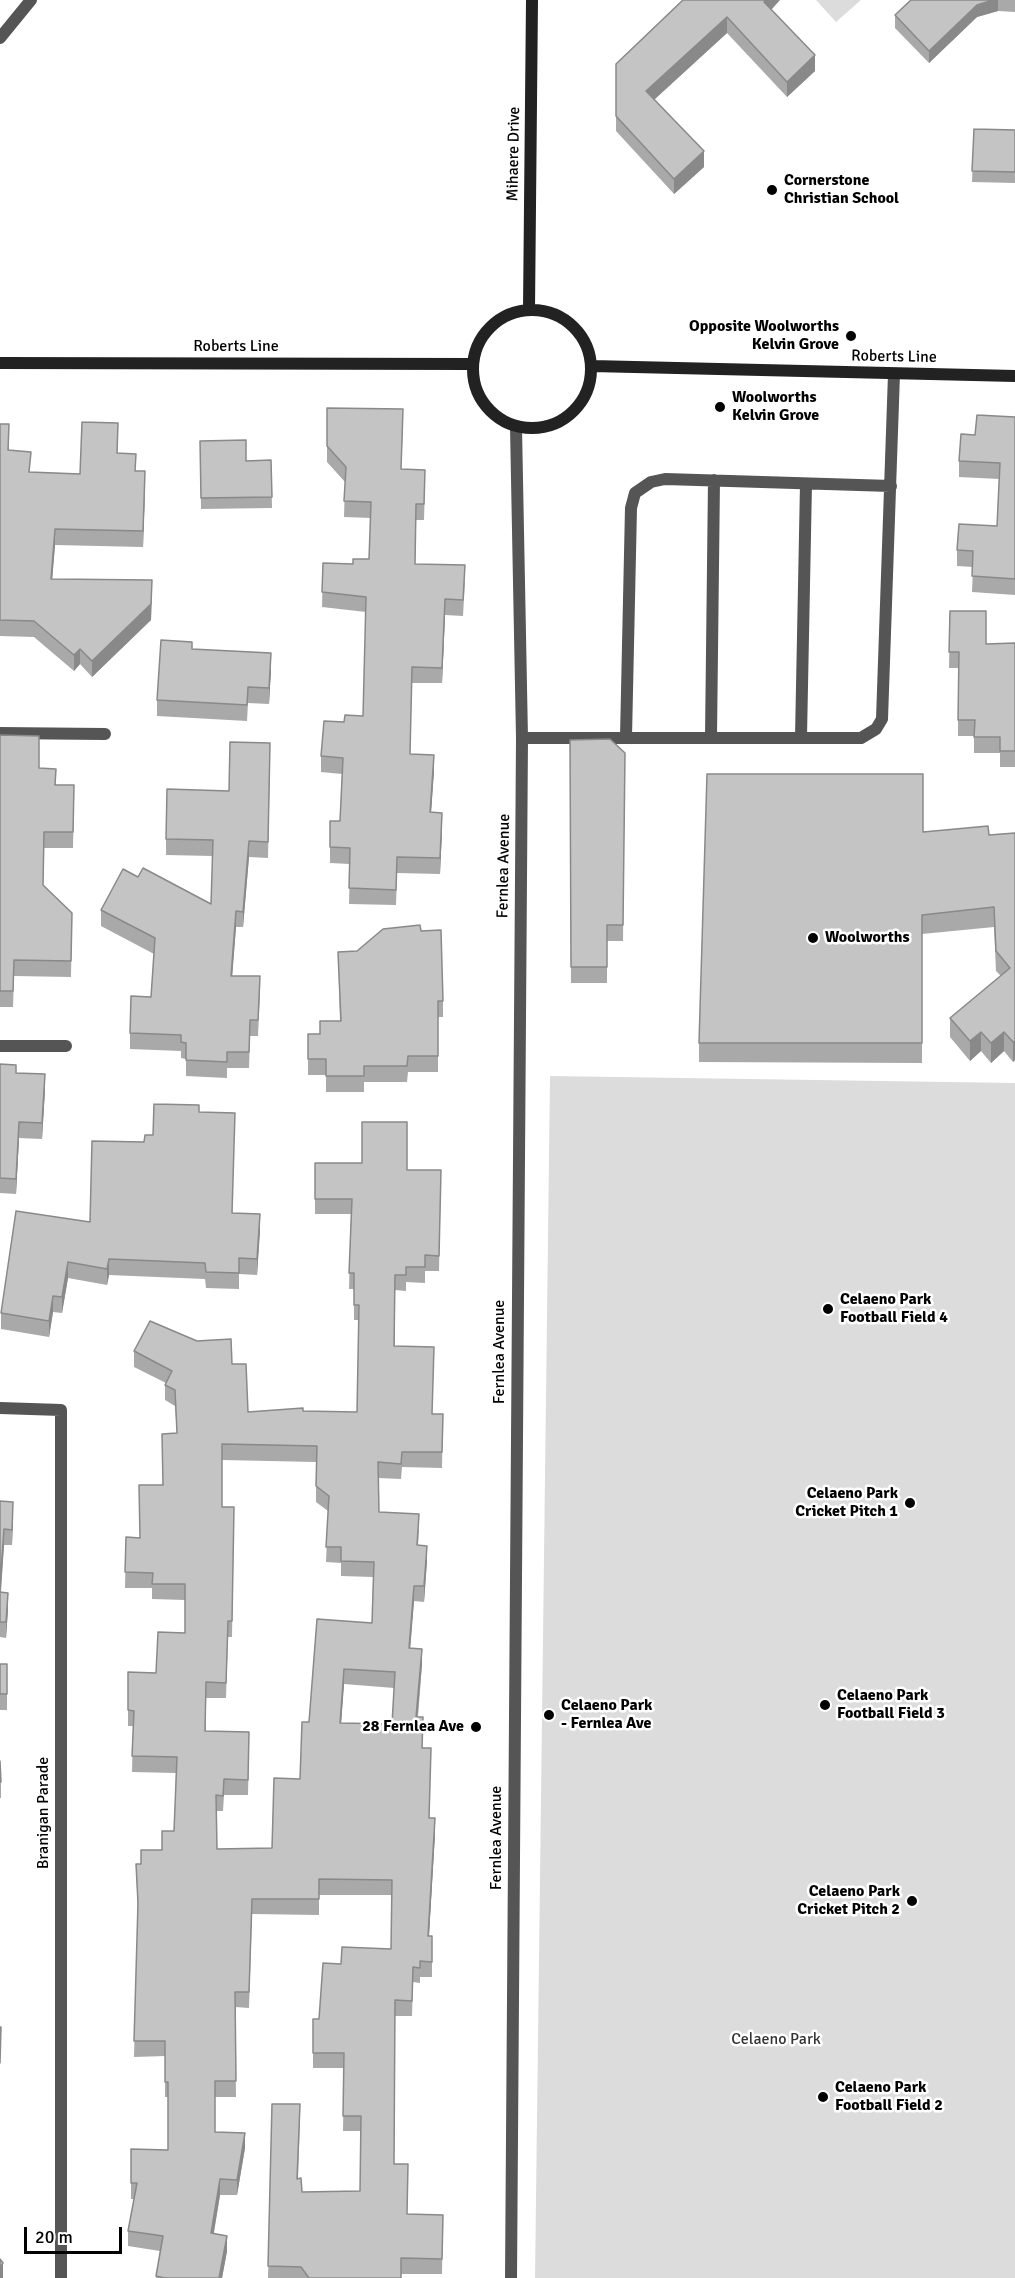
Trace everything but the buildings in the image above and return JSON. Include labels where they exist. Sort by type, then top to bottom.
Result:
[{"type":"main road","name":"Mihaere Drive","points":[[529,309],[532,0]]},
{"type":"main road","points":[[529,309],[548,311],[565,319],[579,331],[588,348],[592,366],[586,393],[569,416],[535,429],[516,427],[498,418],[483,403],[474,385],[472,364],[476,348],[485,333],[497,321],[512,312],[529,309]]},
{"type":"main road","name":"Roberts Line","points":[[0,363],[472,364]]},
{"type":"main road","name":"Roberts Line","points":[[592,366],[1015,376]]},
{"type":"street","points":[[0,38],[31,0]]},
{"type":"street","points":[[522,738],[801,736],[861,738],[876,729],[882,719],[894,374]]},
{"type":"street","name":"Fernlea Avenue","points":[[511,2278],[522,738],[516,427]]},
{"type":"street","points":[[626,737],[632,500],[643,486],[658,479],[891,486]]},
{"type":"street","points":[[711,737],[714,480]]},
{"type":"street","points":[[801,736],[806,484]]},
{"type":"street","points":[[0,733],[105,734]]},
{"type":"street","points":[[0,1046],[66,1046]]},
{"type":"street","name":"Branigan Parade","points":[[0,1408],[61,1410],[61,2278]]},
{"type":"green space","points":[[816,0],[861,0],[836,22]]},
{"type":"green space","name":"Celaeno Park","points":[[550,1076],[1015,1083],[1015,2278],[535,2278]]},
{"type":"place","name":"Cornerstone Christian School","points":[[772,190]]},
{"type":"place","name":"Opposite Woolworths Kelvin Grove","points":[[851,336]]},
{"type":"place","name":"Woolworths Kelvin Grove","points":[[720,407]]},
{"type":"place","name":"Woolworths","points":[[813,938]]},
{"type":"place","name":"Celaeno Park Football Field 4","points":[[828,1309]]},
{"type":"place","name":"Celaeno Park Cricket Pitch 1","points":[[910,1503]]},
{"type":"place","name":"Celaeno Park Football Field 3","points":[[825,1705]]},
{"type":"place","name":"Celaeno Park - Fernlea Ave","points":[[549,1715]]},
{"type":"place","name":"28 Fernlea Ave","points":[[476,1727]]},
{"type":"place","name":"Celaeno Park Cricket Pitch 2","points":[[912,1901]]},
{"type":"place","name":"Celaeno Park Football Field 2","points":[[823,2097]]}]
